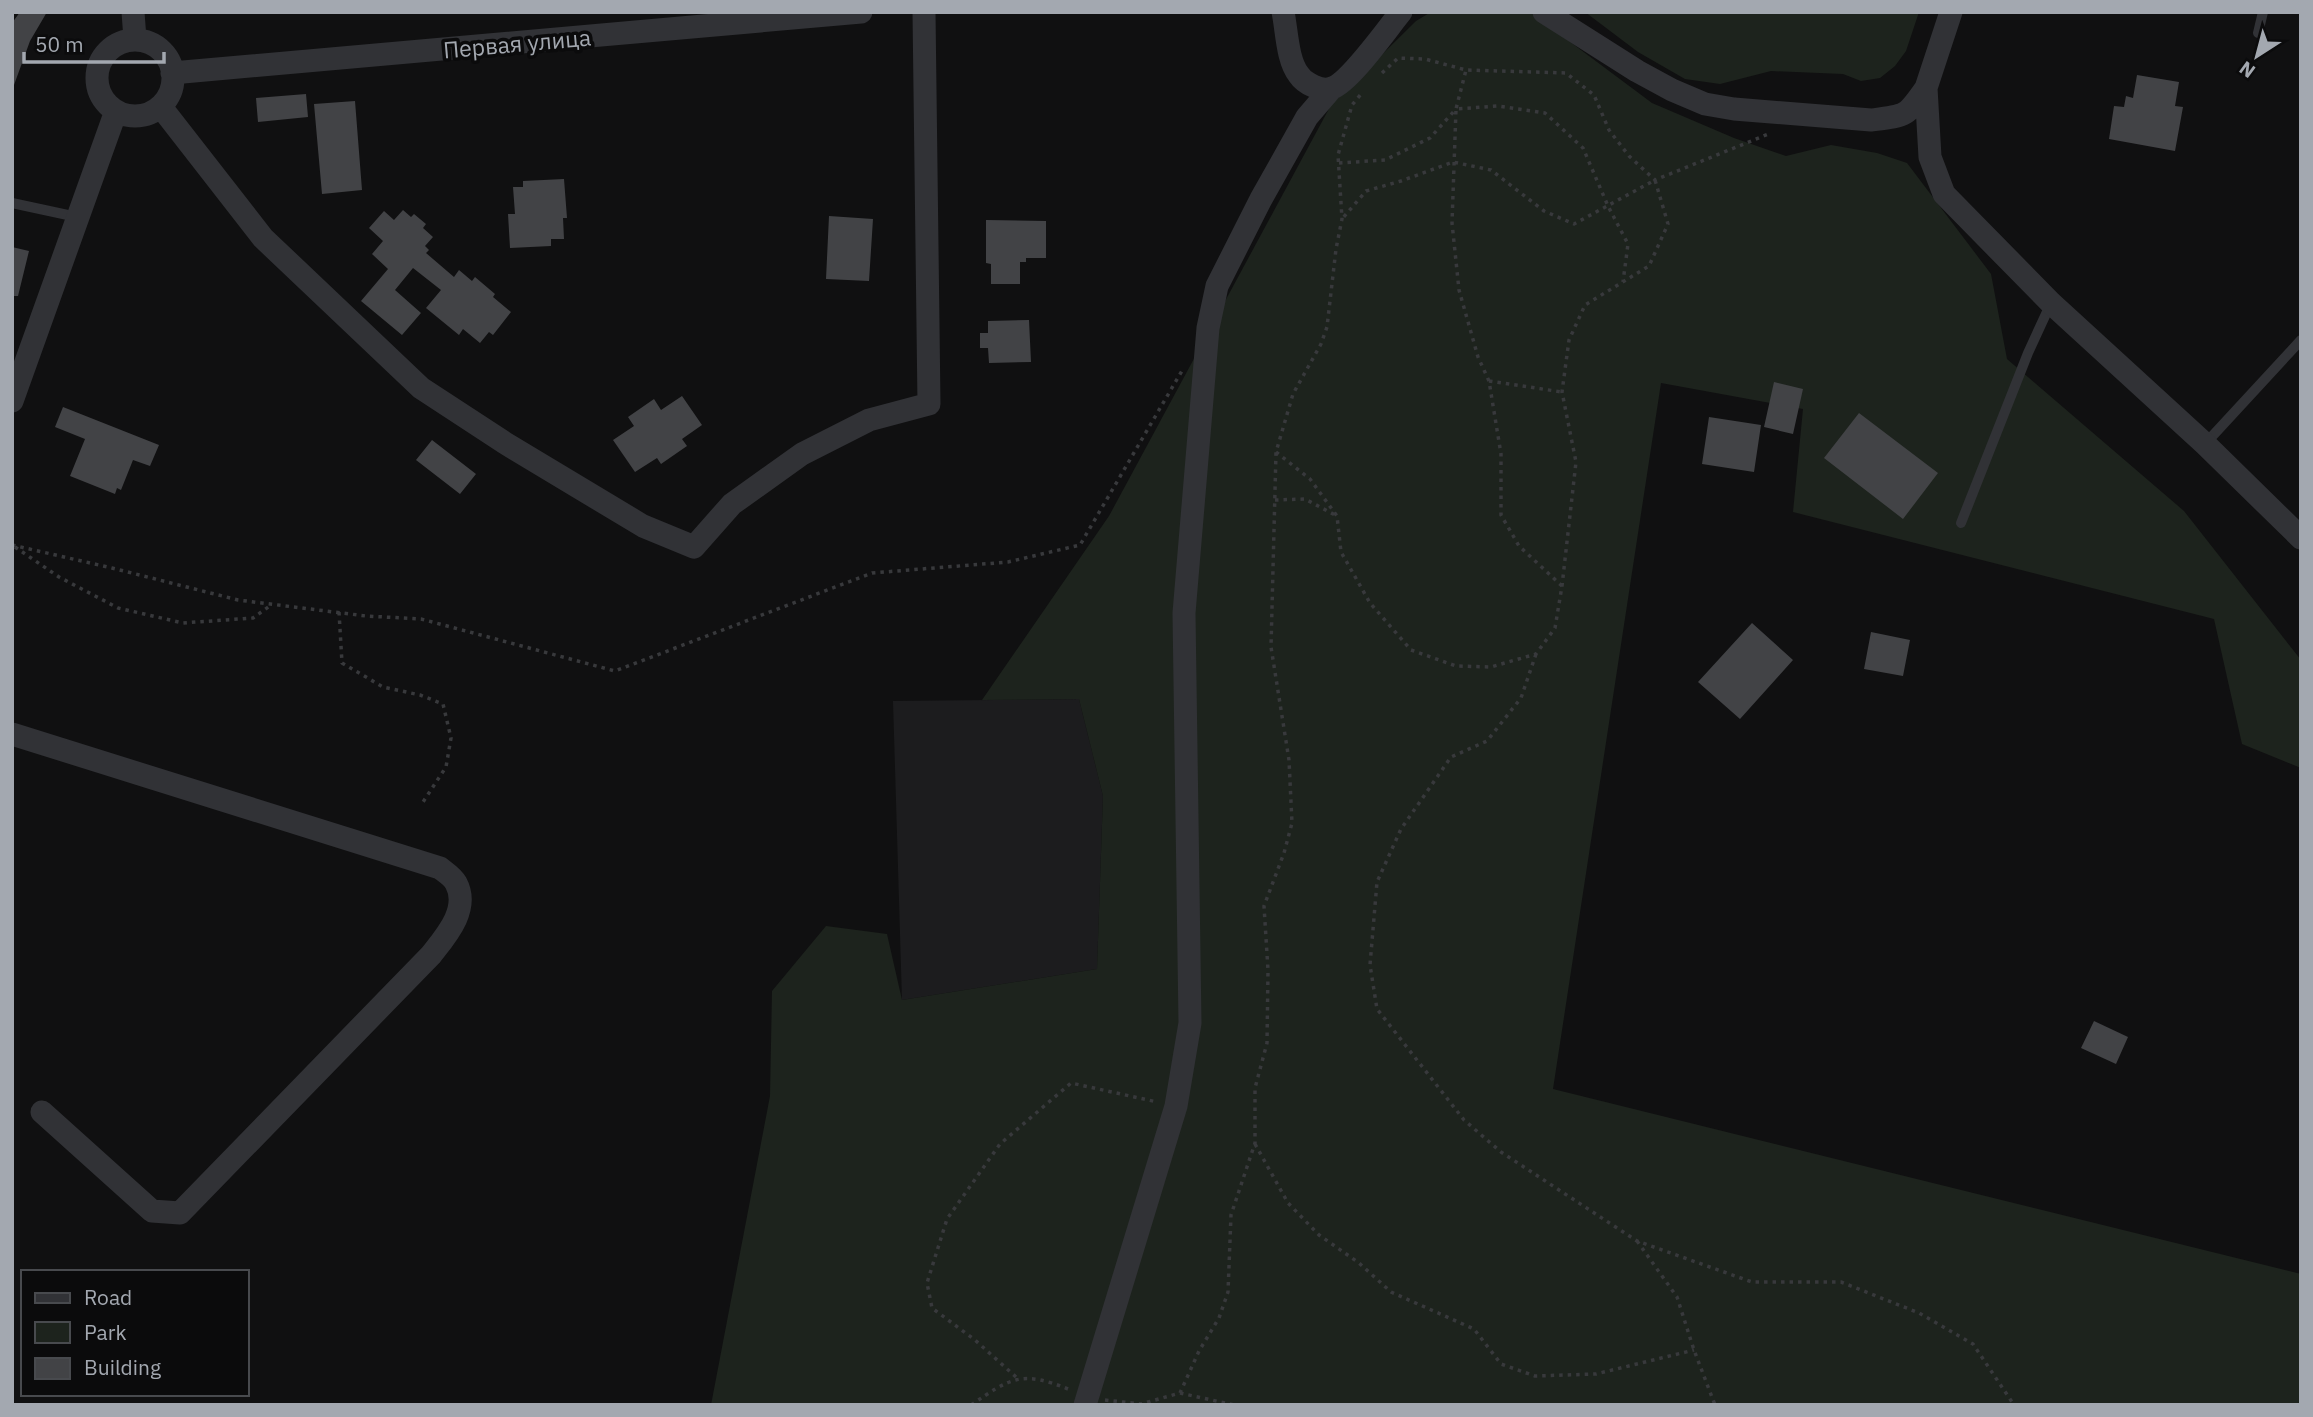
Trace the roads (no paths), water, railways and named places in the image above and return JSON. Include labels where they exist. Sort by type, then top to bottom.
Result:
[{"type":"street","points":[[133,12],[135,38]]},
{"type":"street","name":"Первая улица","points":[[172,73],[861,12]]},
{"type":"street","points":[[161,107],[263,238],[421,388],[505,443],[643,526],[694,547],[732,504],[802,454],[869,420],[929,404],[924,12]]},
{"type":"street","points":[[1283,12],[1291,57],[1298,75],[1315,87],[1331,89]]},
{"type":"street","points":[[1091,1402],[1176,1106],[1190,1023],[1184,613],[1208,328],[1217,286],[1307,117],[1331,89],[1346,79],[1401,12]]},
{"type":"street","points":[[1544,12],[1637,71],[1705,104],[1734,109],[1871,120],[1909,113],[1926,88],[1951,12]]},
{"type":"street","points":[[135,38],[159,49],[168,60],[172,73],[172,87],[161,107],[143,115],[129,116],[116,111],[105,102],[98,90],[96,76],[100,62],[108,50],[135,38]]},
{"type":"street","points":[[1926,88],[1930,157],[1944,194],[2051,303],[2205,444],[2301,538]]},
{"type":"street","points":[[12,401],[116,111]]},
{"type":"street","points":[[12,734],[440,868],[455,881],[460,897],[454,924],[431,955],[180,1213],[152,1211],[42,1112]]},
{"type":"lane","points":[[2258,33],[2263,12]]},
{"type":"lane","points":[[12,204],[77,217]]},
{"type":"lane","points":[[1961,523],[2028,353],[2051,303]]},
{"type":"lane","points":[[2205,444],[2301,340]]}]
